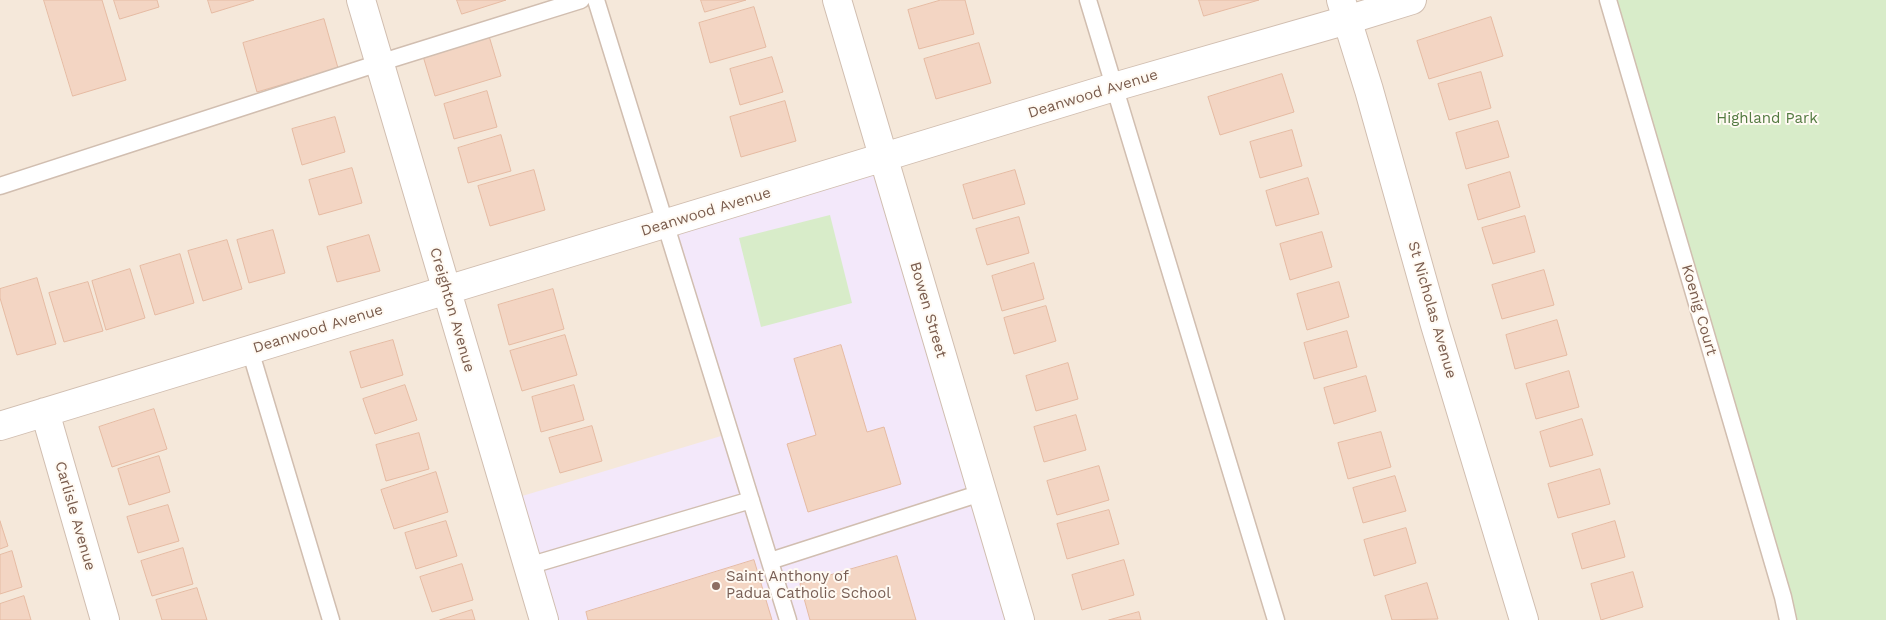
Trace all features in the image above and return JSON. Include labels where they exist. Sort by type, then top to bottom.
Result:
[{"type":"street","name":"Creighton Avenue","points":[[361,0],[544,620]]},
{"type":"street","name":"Bowen Street","points":[[837,0],[1020,620]]},
{"type":"street","name":"Deanwood Avenue","points":[[0,426],[1114,88],[1344,10],[1412,0]]},
{"type":"street","name":"St Nicholas Avenue","points":[[1344,10],[1372,100],[1435,325],[1524,620]]},
{"type":"street","name":"Carlisle Avenue","points":[[45,412],[105,620]]},
{"type":"lane","points":[[0,186],[581,0]]},
{"type":"lane","points":[[596,0],[667,224],[788,620]]},
{"type":"lane","points":[[1088,0],[1276,620]]},
{"type":"lane","name":"Koenig Court","points":[[1608,0],[1783,597],[1788,620]]},
{"type":"lane","points":[[250,350],[331,620]]},
{"type":"lane","points":[[770,561],[982,492]]},
{"type":"lane","points":[[528,566],[751,500]]},
{"type":"shaded area","points":[[0,0],[1886,0],[1886,620],[0,620]]},
{"type":"shaded area","points":[[885,159],[1020,620],[544,620],[509,500],[731,433],[667,224]]},
{"type":"green space","name":"Highland Park","points":[[1608,0],[1886,0],[1886,620],[1788,620]]},
{"type":"green space","points":[[830,215],[852,303],[761,327],[739,238]]},
{"type":"building","points":[[44,0],[102,0],[126,80],[73,96]]},
{"type":"building","points":[[114,0],[157,0],[159,7],[120,19]]},
{"type":"building","points":[[208,0],[254,0],[212,13]]},
{"type":"building","points":[[457,0],[506,0],[462,14]]},
{"type":"building","points":[[701,0],[746,0],[705,12]]},
{"type":"building","points":[[941,0],[965,0],[974,34],[919,49],[908,10]]},
{"type":"building","points":[[1199,0],[1259,0],[1204,16]]},
{"type":"building","points":[[754,7],[766,47],[710,63],[699,23]]},
{"type":"building","points":[[1491,17],[1503,56],[1429,79],[1417,41]]},
{"type":"building","points":[[324,19],[338,68],[257,92],[243,43]]},
{"type":"building","points":[[489,36],[501,76],[435,96],[423,56]]},
{"type":"building","points":[[979,43],[991,83],[936,99],[924,59]]},
{"type":"building","points":[[772,57],[783,92],[740,105],[730,69]]},
{"type":"building","points":[[1481,72],[1491,108],[1449,120],[1438,84]]},
{"type":"building","points":[[1282,74],[1294,112],[1220,135],[1208,97]]},
{"type":"building","points":[[487,91],[497,127],[454,139],[444,104]]},
{"type":"building","points":[[785,101],[796,141],[741,157],[730,117]]},
{"type":"building","points":[[335,117],[345,152],[302,165],[292,129]]},
{"type":"building","points":[[1498,121],[1509,157],[1466,169],[1456,133]]},
{"type":"building","points":[[1292,130],[1302,166],[1260,178],[1250,142]]},
{"type":"building","points":[[501,135],[511,171],[468,183],[458,148]]},
{"type":"building","points":[[352,168],[362,203],[319,215],[309,180]]},
{"type":"building","points":[[534,170],[545,210],[490,226],[478,186]]},
{"type":"building","points":[[1015,170],[1025,204],[973,219],[963,185]]},
{"type":"building","points":[[1510,172],[1520,207],[1478,220],[1468,185]]},
{"type":"building","points":[[1308,178],[1319,214],[1276,226],[1266,191]]},
{"type":"building","points":[[1525,216],[1535,252],[1493,264],[1482,228]]},
{"type":"building","points":[[1019,217],[1029,253],[987,265],[976,229]]},
{"type":"building","points":[[273,230],[285,273],[249,283],[237,240]]},
{"type":"building","points":[[1322,232],[1332,267],[1290,280],[1280,244]]},
{"type":"building","points":[[369,235],[380,271],[337,282],[327,247]]},
{"type":"building","points":[[227,240],[242,289],[203,301],[188,251]]},
{"type":"building","points":[[180,254],[194,303],[155,315],[140,266]]},
{"type":"building","points":[[1034,263],[1044,299],[1002,311],[992,276]]},
{"type":"building","points":[[130,269],[145,318],[106,330],[92,281]]},
{"type":"building","points":[[1544,270],[1554,305],[1502,319],[1492,285]]},
{"type":"building","points":[[37,278],[56,344],[17,355],[0,298],[0,289]]},
{"type":"building","points":[[88,282],[103,331],[64,342],[49,293]]},
{"type":"building","points":[[1339,282],[1349,317],[1307,330],[1297,294]]},
{"type":"building","points":[[553,289],[564,329],[509,345],[498,305]]},
{"type":"building","points":[[1046,306],[1056,341],[1014,354],[1004,318]]},
{"type":"building","points":[[1557,320],[1567,355],[1515,369],[1506,335]]},
{"type":"building","points":[[1347,331],[1357,367],[1314,379],[1304,343]]},
{"type":"building","points":[[565,335],[577,375],[522,391],[510,351]]},
{"type":"building","points":[[393,340],[403,375],[361,388],[350,352]]},
{"type":"building","points":[[841,345],[867,432],[884,427],[901,484],[808,512],[787,444],[816,435],[794,359]]},
{"type":"building","points":[[1068,363],[1078,399],[1036,411],[1026,376]]},
{"type":"building","points":[[1569,371],[1579,407],[1536,419],[1526,384]]},
{"type":"building","points":[[1366,376],[1376,411],[1334,424],[1324,388]]},
{"type":"building","points":[[405,385],[417,420],[375,434],[363,399]]},
{"type":"building","points":[[574,385],[584,420],[541,432],[532,397]]},
{"type":"building","points":[[154,409],[167,449],[112,467],[99,427]]},
{"type":"building","points":[[1076,415],[1086,450],[1044,462],[1034,427]]},
{"type":"building","points":[[1582,419],[1593,455],[1550,467],[1540,432]]},
{"type":"building","points":[[592,426],[602,461],[560,473],[549,438]]},
{"type":"building","points":[[1381,432],[1391,467],[1348,479],[1338,443]]},
{"type":"building","points":[[419,433],[429,469],[386,481],[376,445]]},
{"type":"building","points":[[159,456],[170,492],[129,505],[118,469]]},
{"type":"building","points":[[1099,466],[1109,500],[1057,515],[1047,481]]},
{"type":"building","points":[[1600,469],[1610,504],[1558,518],[1548,484]]},
{"type":"building","points":[[436,472],[448,512],[394,529],[381,490]]},
{"type":"building","points":[[1395,476],[1406,511],[1363,523],[1353,488]]},
{"type":"building","points":[[168,505],[179,541],[138,553],[127,517]]},
{"type":"building","points":[[1109,510],[1119,544],[1067,559],[1057,524]]},
{"type":"building","points":[[0,521],[8,546],[0,549]]},
{"type":"building","points":[[446,521],[457,556],[416,569],[405,533]]},
{"type":"building","points":[[1615,521],[1625,557],[1582,569],[1572,534]]},
{"type":"building","points":[[1406,528],[1416,563],[1374,576],[1364,540]]},
{"type":"building","points":[[183,548],[193,584],[152,596],[141,561]]},
{"type":"building","points":[[12,551],[22,587],[0,594],[0,555]]},
{"type":"building","points":[[897,556],[916,620],[810,620],[800,584]]},
{"type":"building","name":"Saint Anthony of Padua Catholic School","points":[[754,560],[772,620],[588,620],[586,612]]},
{"type":"building","points":[[1124,560],[1134,595],[1082,610],[1072,575]]},
{"type":"building","points":[[462,564],[473,600],[432,612],[420,577]]},
{"type":"building","points":[[1633,572],[1643,607],[1601,620],[1591,584]]},
{"type":"building","points":[[1427,583],[1438,619],[1392,620],[1385,596]]},
{"type":"building","points":[[197,588],[207,620],[162,620],[156,600]]},
{"type":"building","points":[[24,596],[31,620],[0,620],[0,604]]},
{"type":"building","points":[[472,610],[475,620],[440,620]]},
{"type":"building","points":[[1139,612],[1141,620],[1109,620]]},
{"type":"place","name":"Saint Anthony of Padua Catholic School","points":[[716,586]]}]
